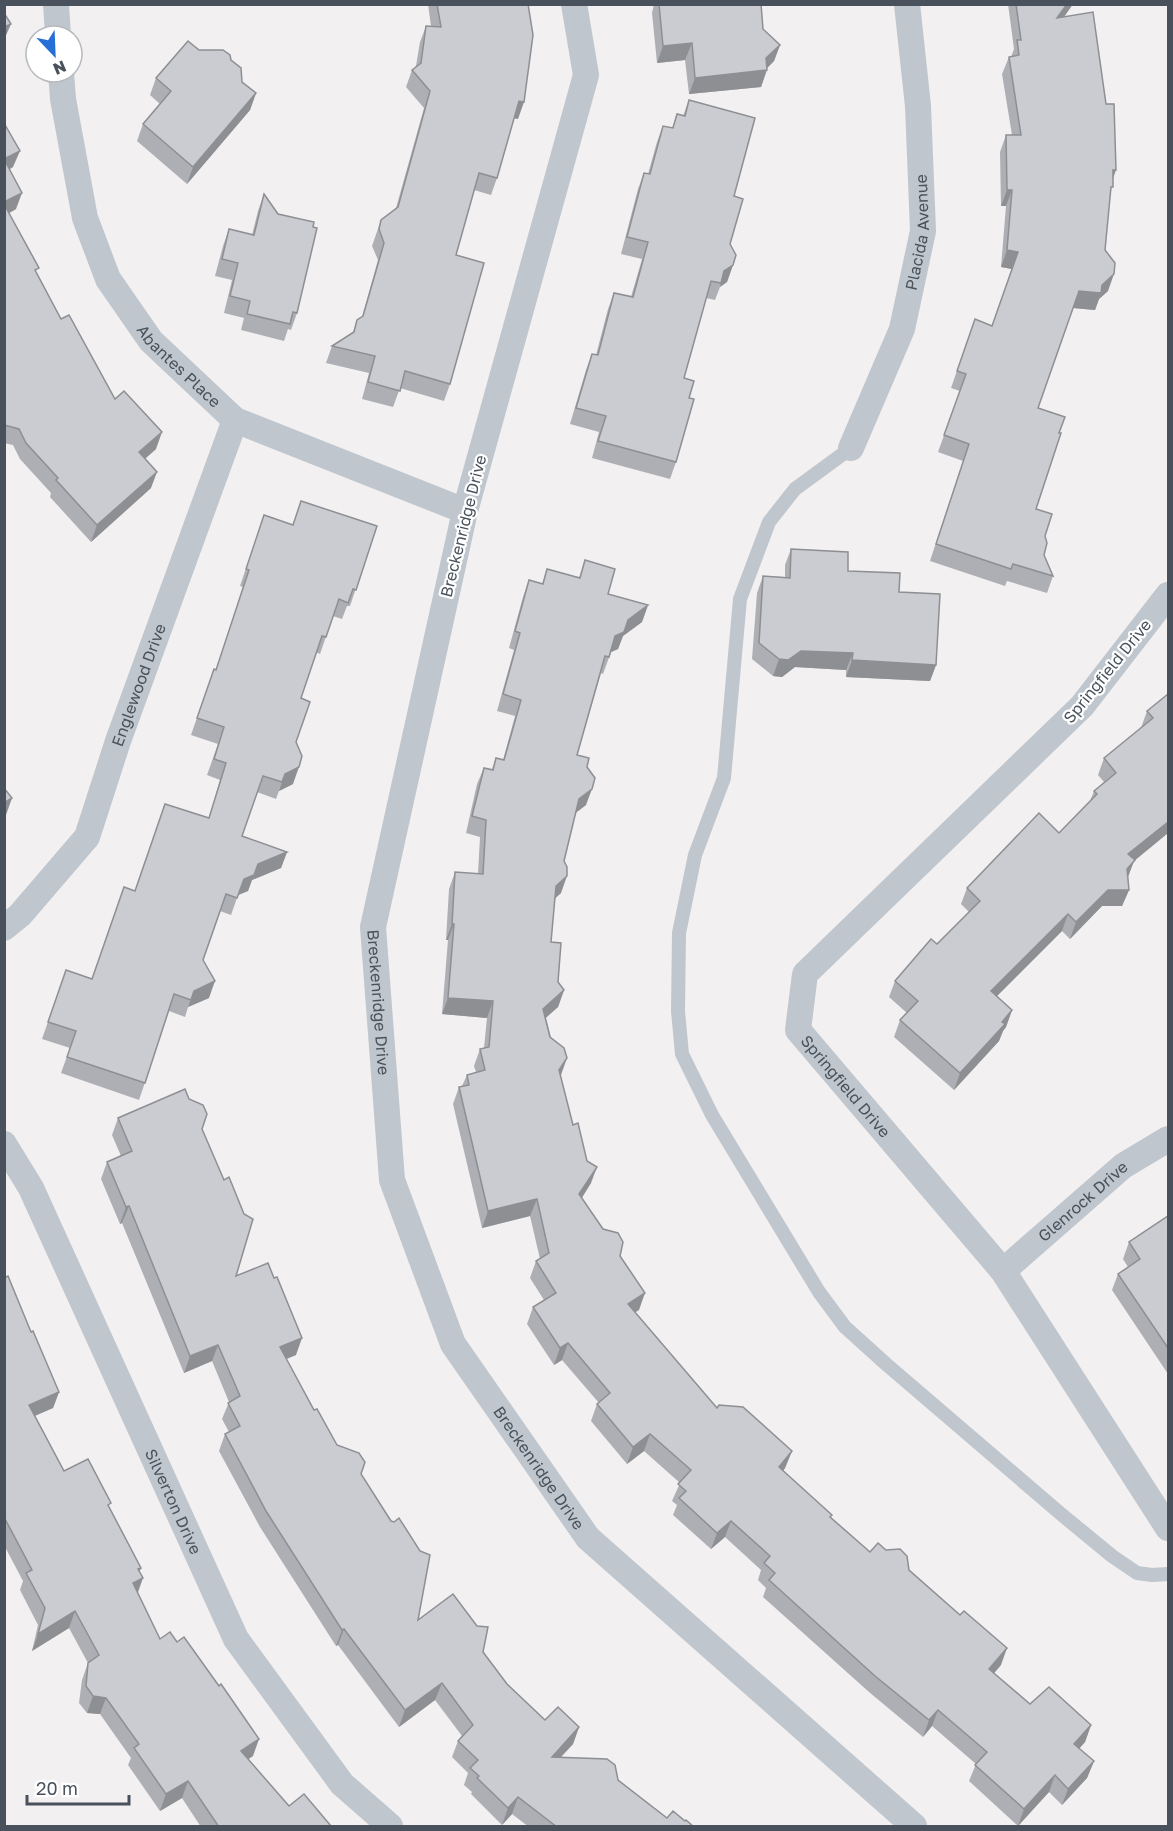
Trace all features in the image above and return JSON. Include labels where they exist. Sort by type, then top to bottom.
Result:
[{"type":"street","points":[[56,4],[57,24]]},
{"type":"street","name":"Breckenridge Drive","points":[[574,4],[586,75],[465,511],[373,927],[392,1180],[453,1344],[588,1538],[914,1827]]},
{"type":"street","name":"Placida Avenue","points":[[851,448],[902,328],[923,231],[918,106],[906,4]]},
{"type":"street","name":"Abantes Place","points":[[62,84],[85,219],[108,279],[151,341],[235,420],[465,511]]},
{"type":"street","name":"Englewood Drive","points":[[4,928],[20,915],[87,837],[118,741],[235,420]]},
{"type":"street","name":"Springfield Drive","points":[[1168,595],[1082,706],[805,974],[798,1030],[1003,1271],[1168,1528]]},
{"type":"street","name":"Glenrock Drive","points":[[1003,1271],[1123,1166],[1168,1139]]},
{"type":"street","name":"Silverton Drive","points":[[4,1144],[31,1188],[236,1640],[342,1784],[390,1827]]},
{"type":"lane","points":[[851,448],[795,489],[769,522],[740,599],[724,778],[695,855],[680,933],[678,1011],[682,1054],[712,1115],[819,1292],[845,1327],[1034,1492],[1112,1556],[1137,1573],[1168,1574]]},
{"type":"building","points":[[437,4],[528,4],[533,35],[524,102],[519,101],[497,178],[479,173],[456,255],[484,263],[450,384],[405,371],[400,391],[368,382],[375,356],[332,346],[354,332],[357,320],[363,316],[384,243],[379,229],[381,220],[398,207],[430,91],[412,70],[421,63],[426,26],[441,27]]},
{"type":"building","points":[[659,4],[761,4],[763,29],[780,45],[766,58],[767,70],[695,78],[692,43],[663,46]]},
{"type":"building","points":[[1016,4],[1067,4],[1057,18],[1093,12],[1106,104],[1114,104],[1116,170],[1113,170],[1105,250],[1115,263],[1114,274],[1102,285],[1101,293],[1079,291],[1038,408],[1065,417],[1036,509],[1052,514],[1045,536],[1047,543],[1044,555],[1053,576],[1013,564],[1011,569],[936,544],[969,444],[944,435],[966,374],[957,371],[975,319],[992,326],[1018,252],[1007,250],[1012,190],[1007,190],[1006,135],[1021,135],[1009,57],[1019,55],[1017,40],[1021,40]]},
{"type":"building","points":[[4,13],[11,24],[4,27]]},
{"type":"building","points":[[188,41],[199,50],[223,50],[230,55],[231,60],[241,68],[242,82],[256,93],[193,167],[143,124],[171,91],[156,78]]},
{"type":"building","points":[[689,100],[755,118],[734,196],[743,199],[730,244],[736,255],[733,265],[724,271],[721,283],[711,281],[684,378],[694,381],[689,398],[694,399],[676,462],[598,441],[606,416],[576,408],[592,354],[598,355],[614,293],[633,297],[648,242],[627,237],[644,173],[650,174],[663,126],[673,128],[677,114],[685,116]]},
{"type":"building","points":[[4,123],[20,151],[4,159]]},
{"type":"building","points":[[4,159],[22,193],[4,202]]},
{"type":"building","points":[[264,194],[278,214],[314,222],[313,227],[317,228],[297,313],[293,312],[290,324],[247,314],[250,301],[230,296],[238,263],[222,259],[229,229],[254,235]]},
{"type":"building","points":[[4,204],[39,268],[35,270],[61,319],[69,315],[115,399],[124,391],[162,432],[139,452],[157,472],[97,525],[56,480],[58,478],[26,443],[19,429],[4,425]]},
{"type":"building","points":[[301,501],[377,526],[356,590],[353,589],[348,603],[339,599],[326,637],[322,636],[301,698],[310,702],[296,742],[302,756],[299,767],[285,774],[282,782],[263,776],[242,836],[287,852],[258,864],[254,875],[244,879],[237,898],[226,894],[203,960],[215,981],[194,991],[191,1000],[174,994],[145,1083],[67,1057],[76,1031],[48,1022],[66,970],[92,979],[124,887],[135,891],[165,804],[209,818],[226,763],[214,759],[224,727],[197,718],[214,669],[216,670],[249,570],[246,569],[264,515],[293,525]]},
{"type":"building","points":[[791,549],[848,552],[848,571],[900,573],[899,592],[940,594],[936,665],[852,660],[853,653],[801,651],[788,660],[779,659],[759,643],[763,576],[790,578]]},
{"type":"building","points":[[585,560],[615,569],[608,594],[648,605],[628,620],[624,632],[615,636],[609,657],[605,656],[577,755],[589,758],[587,767],[595,778],[592,789],[579,799],[564,861],[567,876],[556,886],[551,942],[561,943],[558,982],[564,990],[543,1009],[550,1037],[564,1048],[567,1058],[559,1070],[573,1125],[578,1123],[587,1161],[597,1167],[579,1194],[603,1229],[618,1233],[623,1242],[620,1256],[645,1293],[628,1304],[717,1408],[719,1405],[743,1407],[792,1451],[779,1467],[832,1515],[830,1517],[870,1552],[878,1543],[886,1550],[900,1549],[907,1556],[909,1570],[960,1615],[964,1611],[1007,1648],[989,1669],[1030,1704],[1049,1687],[1091,1725],[1074,1744],[1094,1761],[1068,1789],[1055,1775],[1024,1809],[975,1765],[987,1752],[938,1710],[929,1720],[875,1676],[769,1580],[775,1573],[764,1563],[770,1556],[731,1521],[717,1533],[679,1498],[686,1491],[678,1484],[691,1470],[650,1434],[633,1447],[597,1404],[610,1393],[568,1343],[560,1348],[533,1307],[556,1293],[536,1261],[549,1253],[537,1199],[488,1211],[459,1087],[469,1085],[467,1075],[485,1070],[480,1049],[489,1047],[493,1001],[448,998],[454,924],[452,924],[455,872],[483,874],[486,820],[472,816],[484,768],[493,770],[496,758],[504,760],[521,700],[503,694],[520,633],[515,631],[529,580],[543,584],[547,569],[580,578]]},
{"type":"building","points":[[1168,694],[1168,822],[1128,854],[1135,860],[1127,869],[1129,890],[1108,890],[1076,922],[1068,914],[991,991],[1012,1010],[1002,1022],[1005,1024],[960,1073],[900,1020],[918,1001],[895,981],[931,939],[937,944],[980,901],[967,888],[1039,813],[1059,833],[1097,794],[1094,791],[1116,773],[1104,758],[1153,718],[1147,711]]},
{"type":"building","points":[[4,788],[12,798],[4,803]]},
{"type":"building","points":[[185,1089],[189,1099],[203,1105],[207,1114],[202,1129],[224,1180],[229,1177],[244,1214],[253,1219],[236,1276],[268,1263],[274,1278],[277,1277],[302,1338],[280,1347],[314,1410],[317,1409],[337,1445],[359,1453],[365,1462],[361,1474],[391,1521],[394,1522],[399,1518],[420,1551],[430,1555],[418,1620],[453,1594],[477,1626],[488,1627],[483,1652],[507,1684],[545,1720],[558,1707],[579,1727],[552,1757],[607,1759],[615,1765],[618,1780],[667,1818],[673,1811],[694,1827],[557,1827],[518,1797],[508,1808],[477,1778],[479,1776],[470,1768],[478,1760],[458,1741],[473,1725],[442,1683],[405,1710],[344,1629],[342,1630],[266,1511],[225,1434],[240,1426],[228,1403],[240,1396],[218,1345],[190,1356],[129,1206],[126,1207],[107,1162],[132,1151],[118,1118]]},
{"type":"building","points":[[1168,1216],[1168,1348],[1118,1274],[1140,1259],[1129,1242]]},
{"type":"building","points":[[8,1276],[59,1392],[29,1405],[64,1471],[88,1459],[111,1503],[108,1505],[141,1568],[138,1569],[143,1578],[133,1583],[160,1639],[170,1632],[177,1642],[184,1637],[219,1686],[221,1684],[259,1739],[241,1751],[289,1806],[304,1794],[330,1827],[219,1827],[188,1781],[166,1794],[134,1748],[139,1744],[106,1698],[93,1696],[86,1686],[88,1663],[99,1655],[75,1611],[38,1634],[45,1608],[26,1573],[32,1570],[4,1517],[4,1278]]}]
